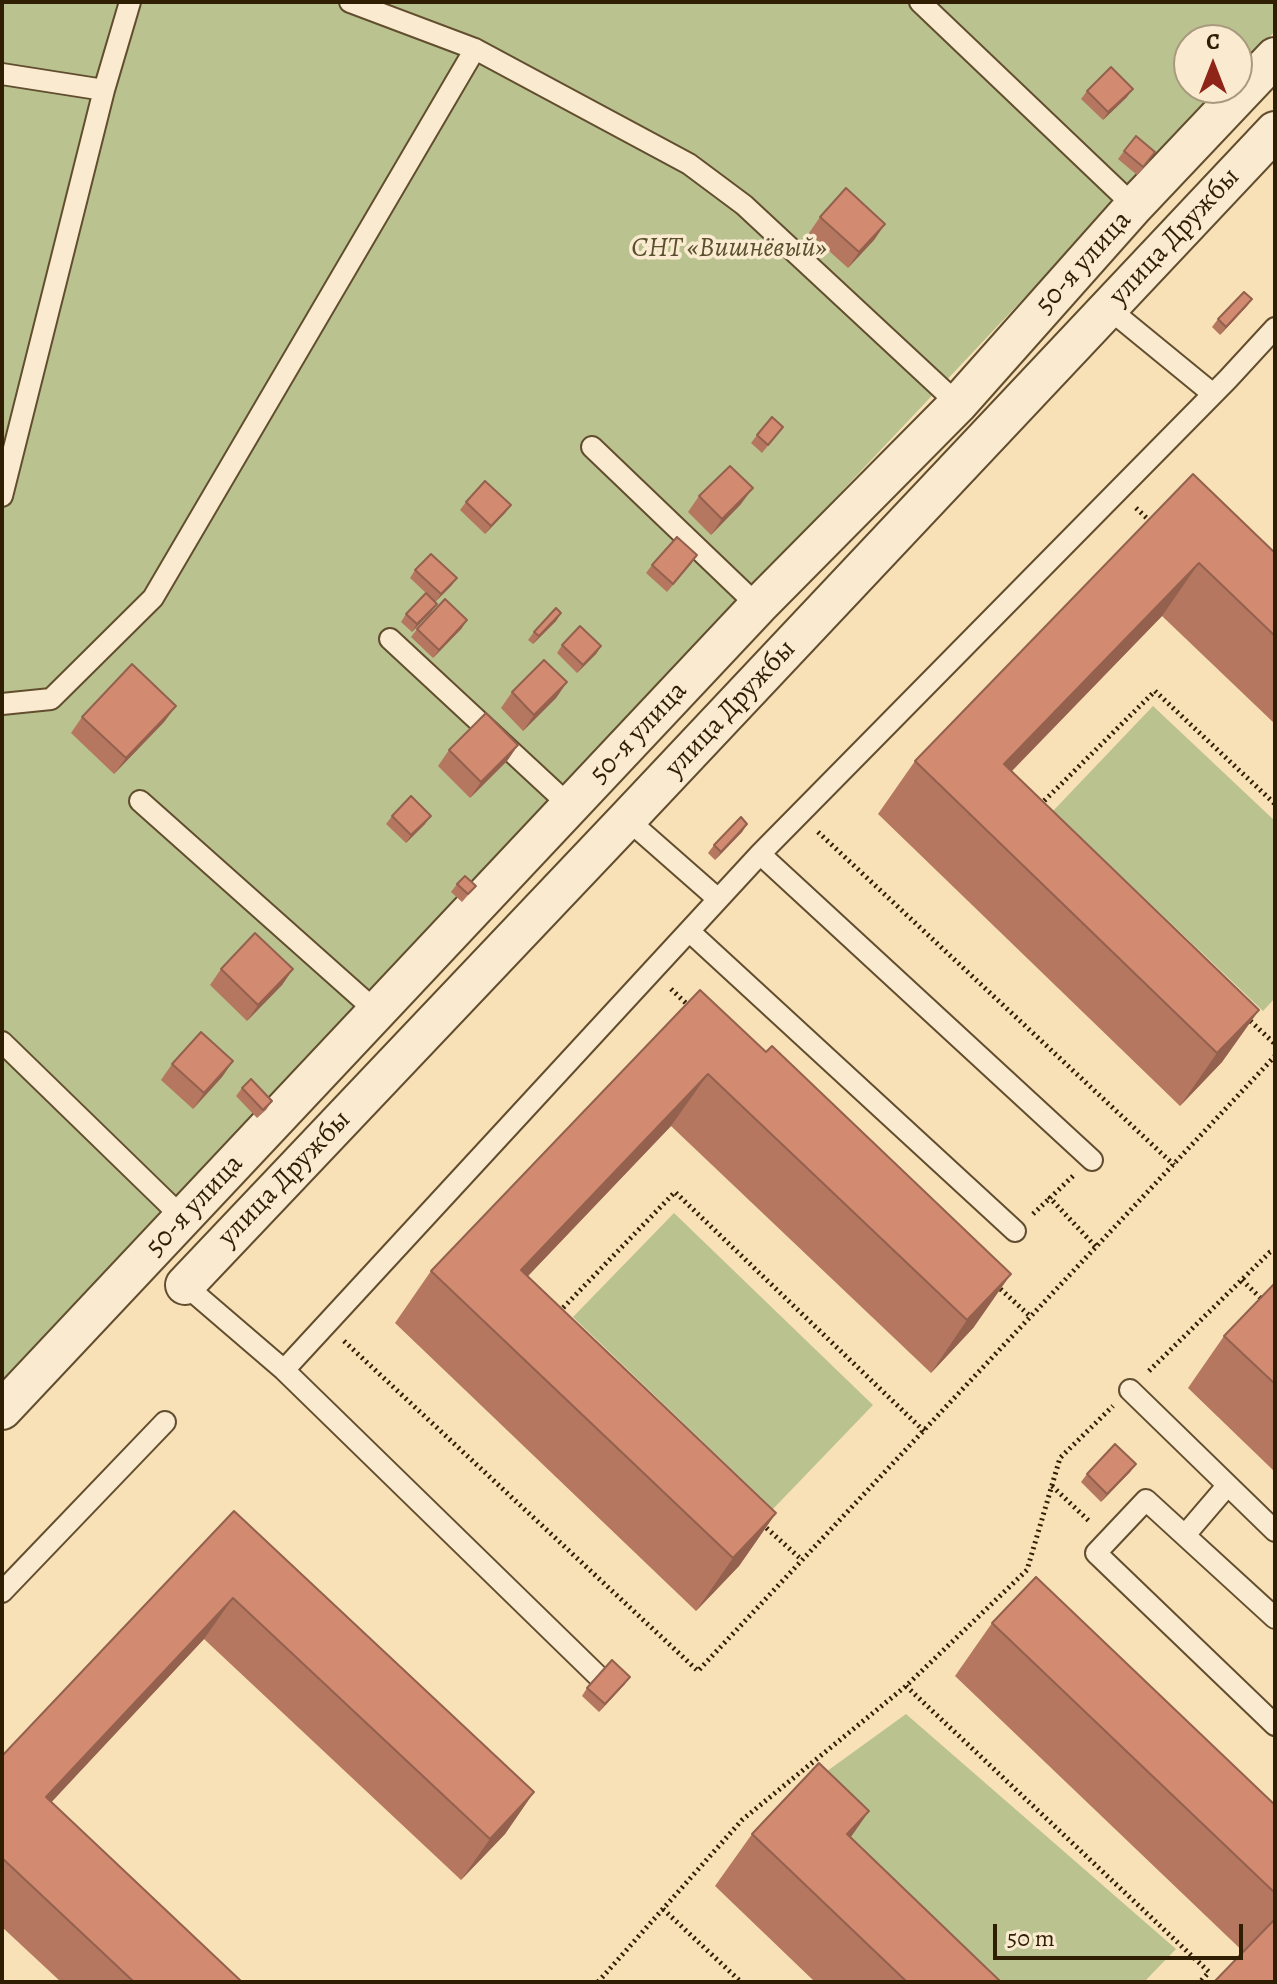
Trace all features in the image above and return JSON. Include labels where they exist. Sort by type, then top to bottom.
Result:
[{"type":"street","name":"50-я улица","points":[[2,1410],[758,606],[958,404],[1134,206],[1275,57]]},
{"type":"street","name":"улица Дружбы","points":[[185,1285],[1275,131]]},
{"type":"lane","points":[[2,496],[104,90],[130,2]]},
{"type":"lane","points":[[350,2],[475,49],[689,164],[744,205],[958,404]]},
{"type":"lane","points":[[920,2],[1134,206]]},
{"type":"lane","points":[[2,704],[51,699],[153,598],[475,49]]},
{"type":"lane","points":[[2,74],[104,90]]},
{"type":"lane","points":[[1108,308],[1213,394]]},
{"type":"lane","points":[[284,1370],[760,854],[1275,328]]},
{"type":"lane","points":[[592,447],[758,606]]},
{"type":"lane","points":[[390,639],[570,806]]},
{"type":"lane","points":[[140,801],[377,1012]]},
{"type":"lane","points":[[627,819],[718,899]]},
{"type":"lane","points":[[760,854],[1092,1160]]},
{"type":"lane","points":[[689,931],[1015,1231]]},
{"type":"lane","points":[[2,1042],[183,1218]]},
{"type":"lane","points":[[185,1285],[284,1370],[598,1676]]},
{"type":"lane","points":[[1130,1390],[1275,1531]]},
{"type":"lane","points":[[2,1592],[165,1422]]},
{"type":"lane","points":[[1185,1535],[1227,1486]]},
{"type":"lane","points":[[1275,1618],[1146,1500],[1096,1553],[1275,1725]]},
{"type":"path","points":[[1117,492],[1160,529]]},
{"type":"path","points":[[1030,815],[1155,691],[1275,804]]},
{"type":"path","points":[[799,814],[1174,1165]]},
{"type":"path","points":[[651,972],[696,1012]]},
{"type":"path","points":[[1244,1015],[1275,1044]]},
{"type":"path","points":[[326,1323],[698,1671],[1275,1056]]},
{"type":"path","points":[[1092,1160],[1050,1198],[1096,1247]]},
{"type":"path","points":[[553,1318],[675,1192],[924,1431]]},
{"type":"path","points":[[598,1982],[742,1820],[906,1686],[1027,1570],[1060,1458],[1275,1250]]},
{"type":"path","points":[[985,1275],[1031,1317]]},
{"type":"path","points":[[1242,1280],[1275,1312]]},
{"type":"path","points":[[1052,1486],[1109,1540]]},
{"type":"path","points":[[751,1514],[802,1560]]},
{"type":"path","points":[[906,1686],[1209,1972],[1200,1982]]},
{"type":"path","points":[[663,1909],[741,1982]]},
{"type":"green space","name":"СНТ «Вишнёвый»","points":[[2,2],[1275,2],[1275,31],[1253,55],[1253,24],[1173,24],[1173,104],[1207,104],[2,1385]]},
{"type":"green space","points":[[1153,706],[1275,821],[1275,998],[1263,1011],[1053,811]]},
{"type":"green space","points":[[674,1213],[873,1405],[773,1509],[573,1317]]},
{"type":"green space","points":[[906,1714],[1176,1949],[1144,1982],[992,1982],[794,1795]]},
{"type":"building","points":[[1111,67],[1133,89],[1108,112],[1087,91]]},
{"type":"building","points":[[1136,136],[1155,152],[1143,167],[1124,151]]},
{"type":"building","points":[[846,188],[885,224],[859,252],[820,217]]},
{"type":"building","points":[[1244,292],[1252,299],[1226,327],[1218,319]]},
{"type":"building","points":[[772,417],[783,427],[768,445],[757,435]]},
{"type":"building","points":[[730,466],[753,488],[722,519],[699,496]]},
{"type":"building","points":[[1193,474],[1275,553],[1275,636],[1199,563],[1004,764],[1259,1010],[1217,1053],[915,761]]},
{"type":"building","points":[[485,481],[511,505],[491,526],[466,502]]},
{"type":"building","points":[[677,537],[697,555],[673,584],[652,565]]},
{"type":"building","points":[[431,554],[457,578],[441,594],[415,570]]},
{"type":"building","points":[[426,593],[437,604],[417,624],[406,614]]},
{"type":"building","points":[[445,599],[467,620],[439,650],[417,629]]},
{"type":"building","points":[[556,608],[561,613],[539,636],[534,632]]},
{"type":"building","points":[[580,626],[601,646],[583,665],[562,645]]},
{"type":"building","points":[[544,660],[567,682],[534,715],[512,692]]},
{"type":"building","points":[[132,664],[176,706],[126,758],[82,717]]},
{"type":"building","points":[[486,713],[518,745],[481,782],[449,750]]},
{"type":"building","points":[[411,796],[431,816],[411,835],[392,816]]},
{"type":"building","points":[[741,817],[747,824],[721,852],[714,845]]},
{"type":"building","points":[[465,876],[476,886],[468,894],[457,884]]},
{"type":"building","points":[[255,933],[293,969],[258,1005],[221,969]]},
{"type":"building","points":[[700,990],[766,1052],[772,1046],[1011,1274],[967,1320],[708,1074],[521,1270],[776,1513],[733,1558],[431,1271]]},
{"type":"building","points":[[201,1032],[233,1061],[204,1093],[172,1064]]},
{"type":"building","points":[[251,1079],[272,1101],[263,1110],[242,1088]]},
{"type":"building","points":[[1275,1283],[1275,1384],[1224,1336]]},
{"type":"building","points":[[1115,1444],[1136,1464],[1107,1494],[1087,1474]]},
{"type":"building","points":[[234,1511],[534,1792],[490,1839],[233,1598],[46,1797],[242,1982],[134,1982],[2,1858],[2,1756]]},
{"type":"building","points":[[1036,1577],[1275,1805],[1275,1893],[992,1623]]},
{"type":"building","points":[[612,1660],[630,1677],[605,1704],[587,1688]]},
{"type":"building","points":[[819,1763],[869,1811],[847,1834],[1001,1982],[907,1982],[752,1834]]},
{"type":"building","points":[[1275,1919],[1275,1982],[1214,1982]]}]
